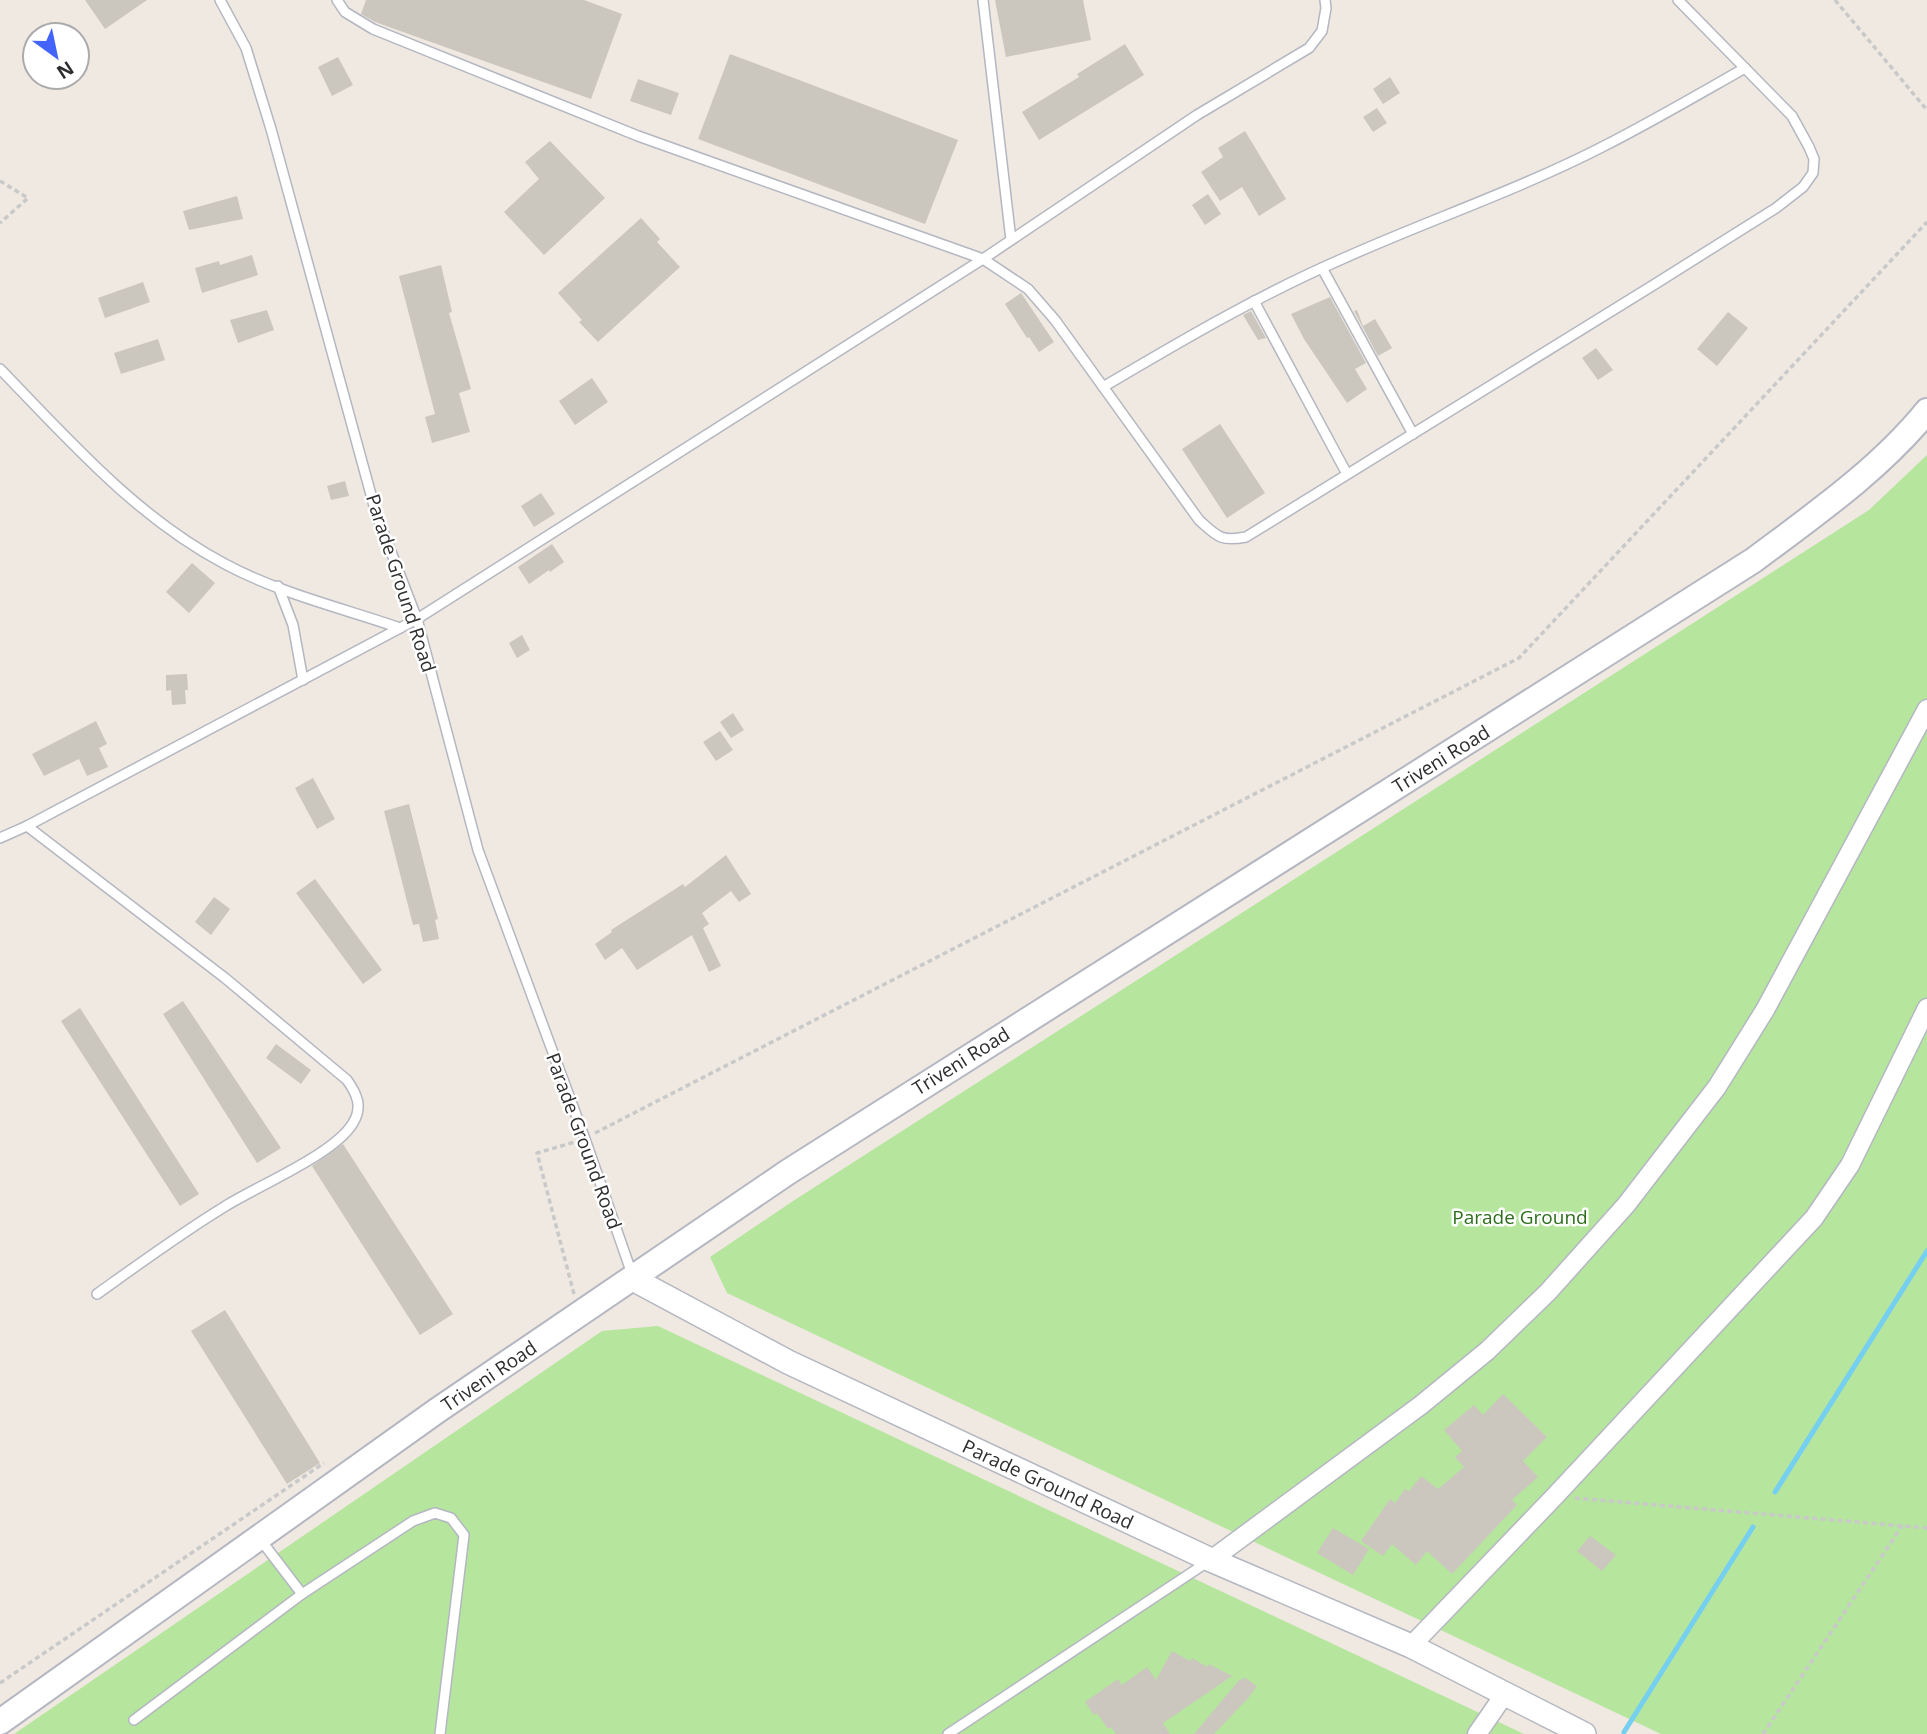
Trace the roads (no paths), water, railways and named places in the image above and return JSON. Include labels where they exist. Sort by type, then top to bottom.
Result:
[{"type":"main road","name":"Triveni Road","points":[[0,1722],[438,1410],[799,1164],[1754,560],[1841,494],[1916,425],[1927,411]]},
{"type":"street","points":[[1211,1560],[1421,1405],[1487,1351],[1548,1292],[1626,1205],[1717,1087],[1765,1010],[1927,709]]},
{"type":"street","points":[[1411,1646],[1814,1218],[1850,1165],[1927,1008]]},
{"type":"street","name":"Parade Ground Road","points":[[633,1279],[788,1362],[1211,1560],[1411,1646],[1584,1734]]},
{"type":"street","points":[[1477,1734],[1504,1695]]},
{"type":"lane","name":"Parade Ground Road","points":[[220,0],[246,48],[315,285],[376,513],[417,619],[478,850],[633,1279]]},
{"type":"lane","points":[[337,0],[345,12],[373,29],[638,136],[983,258],[1028,289],[1055,320],[1199,520],[1216,536],[1228,540],[1246,537],[1636,296],[1776,208],[1803,187],[1813,173],[1814,159],[1810,147],[1791,116],[1678,0]]},
{"type":"lane","points":[[982,0],[1011,240]]},
{"type":"lane","points":[[0,838],[417,619],[1011,240],[1197,115],[1309,48],[1322,31],[1325,0]]},
{"type":"lane","points":[[1103,387],[1254,301],[1322,268],[1604,146],[1745,68]]},
{"type":"lane","points":[[1322,268],[1413,434]]},
{"type":"lane","points":[[1254,301],[1348,474]]},
{"type":"lane","points":[[0,369],[95,468],[171,532],[226,565],[400,628]]},
{"type":"lane","points":[[278,586],[293,625],[303,680]]},
{"type":"lane","points":[[27,826],[225,978],[347,1080],[357,1095],[359,1109],[354,1123],[339,1142],[165,1244],[97,1294]]},
{"type":"lane","points":[[134,1720],[302,1594],[414,1521],[435,1513],[451,1518],[464,1535],[440,1734]]},
{"type":"lane","points":[[258,1538],[302,1594]]},
{"type":"lane","points":[[947,1734],[1211,1560]]},
{"type":"waterway","points":[[1775,1492],[1927,1251]]},
{"type":"waterway","points":[[1624,1732],[1753,1527]]},
{"type":"park label","name":"Parade Ground","points":[[1520,1217]]}]
